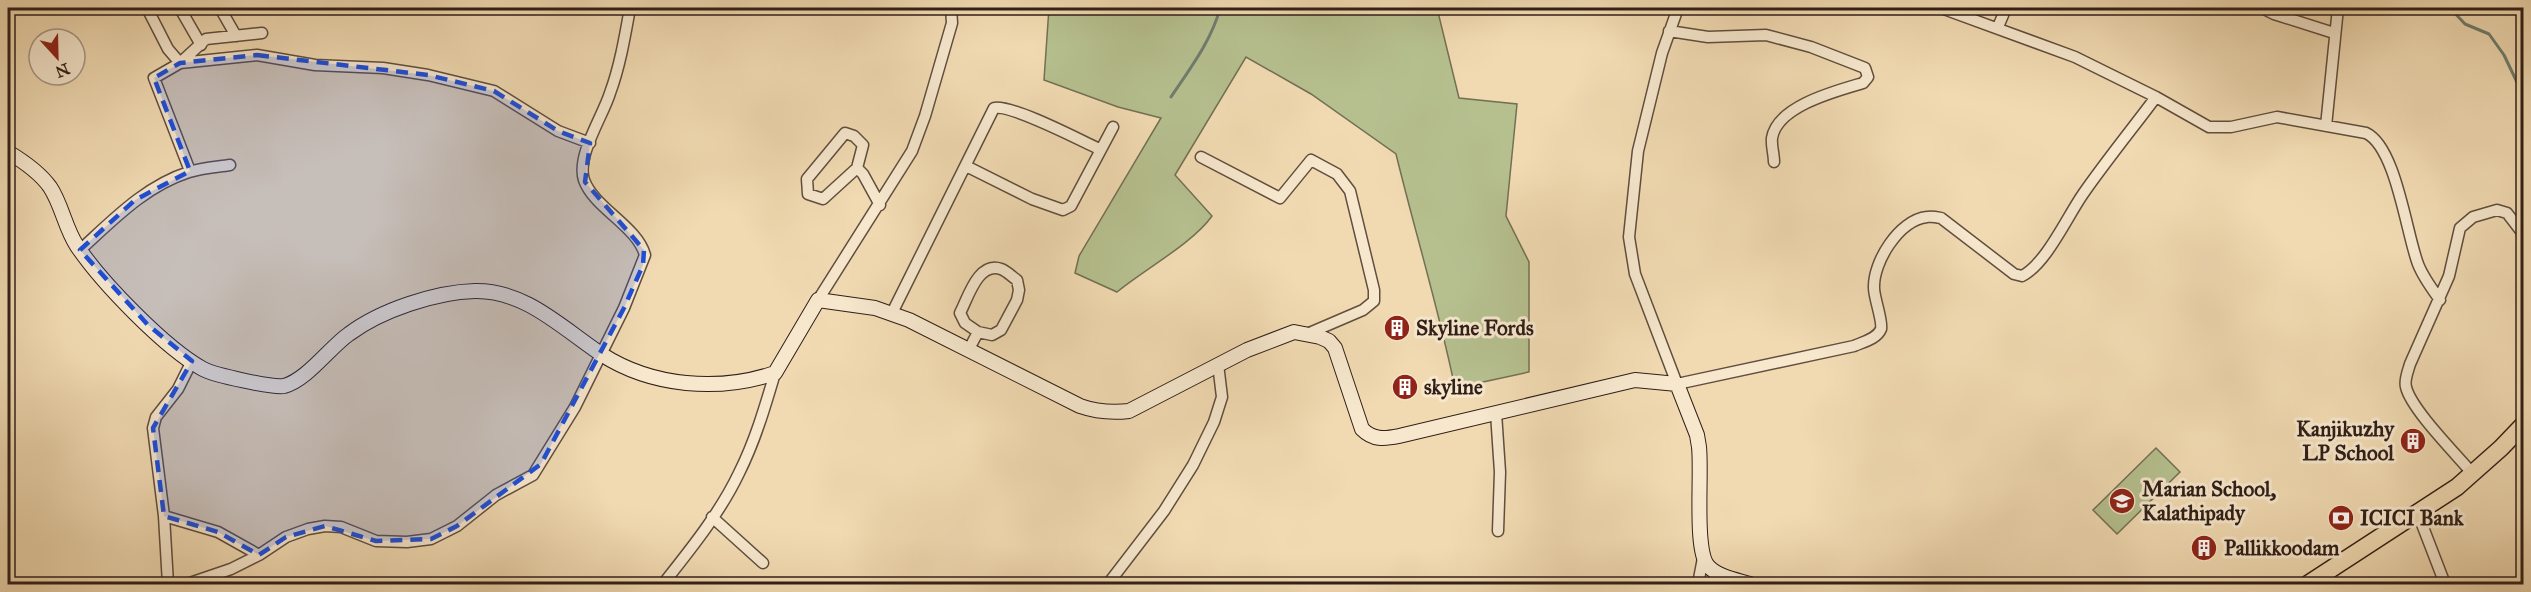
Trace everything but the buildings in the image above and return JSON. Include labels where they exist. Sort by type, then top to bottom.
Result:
[{"type":"highway","points":[[2308,585],[2457,487],[2501,448],[2523,424]]},
{"type":"main road","points":[[8,152],[31,168],[51,188],[80,250],[148,325],[204,370],[265,386],[284,386],[297,380],[349,334],[384,313],[421,301],[477,291],[505,294],[529,304],[601,354],[635,372],[692,383],[739,382],[775,373],[818,300],[856,304],[892,313],[969,349],[1080,406],[1113,413],[1129,411],[1247,350],[1294,332],[1307,334],[1329,341],[1335,348],[1362,429],[1369,436],[1387,438],[1635,380],[1677,384],[1697,435],[1699,447],[1700,531],[1703,558],[1709,567],[1719,574],[1750,585]]},
{"type":"street","points":[[147,8],[168,49],[180,63]]},
{"type":"street","points":[[190,8],[182,12],[201,45]]},
{"type":"street","points":[[220,8],[236,36]]},
{"type":"street","points":[[187,585],[231,569],[259,555],[286,537],[308,529],[325,526],[340,527],[376,542],[431,539],[458,526],[496,495],[533,475],[575,407],[624,308],[645,255],[639,244],[585,182],[584,162],[611,93],[630,8]]},
{"type":"street","points":[[818,300],[912,151],[952,24],[951,8]]},
{"type":"street","points":[[1678,8],[1669,31],[1638,150],[1629,237],[1635,274],[1677,384],[1854,346],[1875,336],[1881,324],[1874,288],[1875,272],[1882,253],[1905,228],[1926,217],[1941,218],[2014,274],[2022,276],[2029,273],[2084,193],[2156,97]]},
{"type":"street","points":[[1941,8],[2075,57],[2156,97],[2209,127],[2231,127],[2277,117],[2366,133],[2376,137],[2382,146],[2395,181],[2420,267],[2440,300]]},
{"type":"street","points":[[1998,27],[2006,8]]},
{"type":"street","points":[[2262,8],[2334,33]]},
{"type":"street","points":[[2326,126],[2338,8]]},
{"type":"street","points":[[1669,31],[1708,37],[1766,34],[1811,47],[1866,68],[1868,77],[1863,83],[1799,106],[1780,121],[1772,137],[1774,162]]},
{"type":"street","points":[[190,171],[154,78],[180,63],[206,39],[262,33]]},
{"type":"street","points":[[180,63],[257,55],[315,65],[383,68],[428,75],[494,91],[558,131],[590,143]]},
{"type":"street","points":[[892,313],[994,108],[999,107],[1027,117],[1099,149]]},
{"type":"street","points":[[966,166],[1032,199],[1063,210],[1071,206],[1113,126]]},
{"type":"street","points":[[845,133],[854,136],[863,145],[857,168],[823,199],[808,194],[807,179],[845,133]]},
{"type":"street","points":[[1201,157],[1280,198],[1311,159],[1337,174],[1350,191],[1374,290],[1374,301],[1363,310],[1307,334]]},
{"type":"street","points":[[80,250],[135,200],[164,182],[190,171],[230,165]]},
{"type":"street","points":[[857,168],[863,174],[880,205]]},
{"type":"street","points":[[2472,473],[2429,423],[2406,388],[2410,364],[2440,300],[2453,263],[2457,235],[2467,221],[2496,210],[2507,213],[2523,235]]},
{"type":"street","points":[[991,268],[1002,270],[1017,280],[1019,290],[1017,300],[1001,330],[992,335],[978,332],[965,323],[960,313],[981,273],[991,268]]},
{"type":"street","points":[[969,349],[978,332]]},
{"type":"street","points":[[168,585],[164,516],[153,428],[156,417],[178,389],[192,361]]},
{"type":"street","points":[[1108,585],[1164,511],[1209,433],[1220,409],[1222,397],[1218,364]]},
{"type":"street","points":[[663,585],[712,517],[740,473],[760,423],[775,373]]},
{"type":"street","points":[[1496,413],[1500,472],[1498,531]]},
{"type":"street","points":[[2418,514],[2445,585]]},
{"type":"street","points":[[164,516],[218,532],[259,555]]},
{"type":"street","points":[[712,517],[763,562]]},
{"type":"street","points":[[1698,585],[1703,558]]},
{"type":"highlighted area","points":[[257,55],[428,75],[494,91],[558,131],[590,143],[585,182],[644,250],[643,265],[624,308],[541,464],[457,526],[431,539],[376,541],[325,526],[286,537],[259,555],[218,532],[164,516],[153,428],[192,361],[148,325],[80,250],[135,200],[190,171],[154,78],[180,63]]},
{"type":"green space","points":[[1049,8],[1437,8],[1459,98],[1517,104],[1506,216],[1529,262],[1529,372],[1455,388],[1396,154],[1311,94],[1246,57],[1175,175],[1212,216],[1181,246],[1117,292],[1075,273],[1079,256],[1161,118],[1118,107],[1044,80]]},
{"type":"green space","points":[[2156,448],[2180,472],[2117,534],[2093,510]]},
{"type":"waterway","points":[[1171,97],[1206,43],[1220,8]]},
{"type":"waterway","points":[[2450,8],[2465,24],[2489,34],[2504,55],[2524,97]]},
{"type":"place","name":"Skyline Fords","points":[[1397,328]]},
{"type":"place","name":"skyline","points":[[1405,387]]},
{"type":"place","name":"Kanjikuzhy LP School","points":[[2413,441]]},
{"type":"place","name":"Marian School, Kalathipady","points":[[2122,501]]},
{"type":"place","name":"ICICI Bank","points":[[2341,518]]},
{"type":"place","name":"Pallikkoodam","points":[[2204,548]]}]
